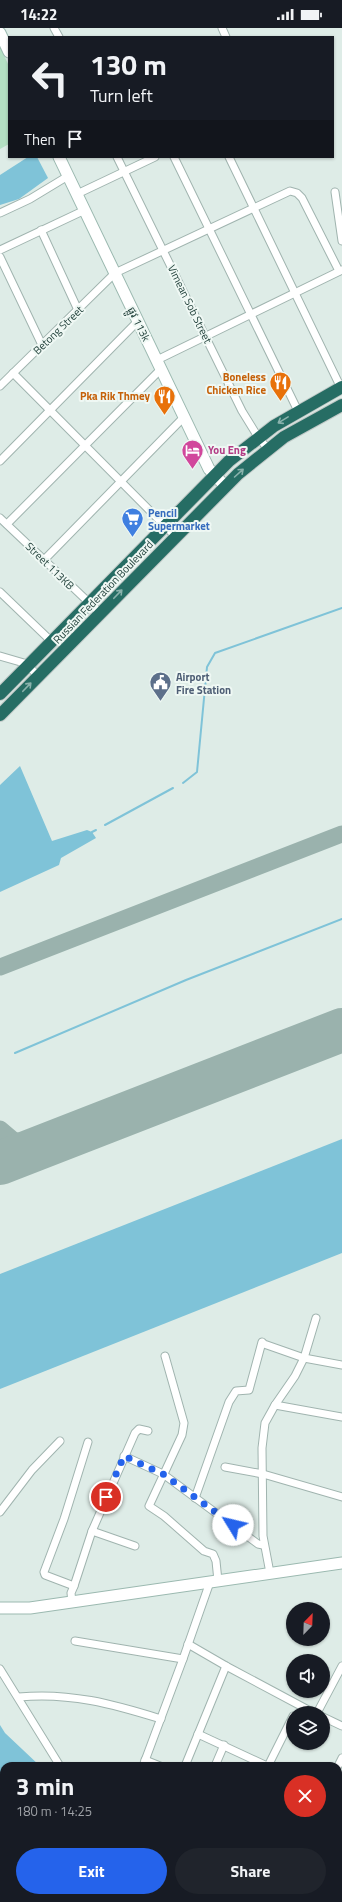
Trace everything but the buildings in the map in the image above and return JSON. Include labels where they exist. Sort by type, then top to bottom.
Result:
[{"type":"highway","name":"Russian Federation Boulevard","points":[[0,694],[214,475],[258,437],[298,411],[341,388]]},
{"type":"highway","name":"Russian Federation Boulevard","points":[[0,715],[225,486],[268,448],[294,431],[342,405]]},
{"type":"street","points":[[0,33],[8,50]]},
{"type":"street","name":"ផ្លូវ 113k","points":[[59,158],[209,469],[225,486]]},
{"type":"street","name":"Vimean Sob Street","points":[[118,158],[242,411],[258,437],[268,448]]},
{"type":"street","points":[[77,194],[125,173],[153,158]]},
{"type":"street","points":[[174,158],[249,315],[298,411]]},
{"type":"street","points":[[229,158],[341,388]]},
{"type":"street","points":[[0,213],[30,199],[68,176]]},
{"type":"street","points":[[7,524],[86,446],[159,365],[205,336],[340,270],[302,198],[297,193],[290,191],[165,252],[115,274]]},
{"type":"street","points":[[335,192],[342,241]]},
{"type":"street","points":[[0,250],[85,210]]},
{"type":"street","points":[[41,230],[78,310]]},
{"type":"street","points":[[0,257],[42,345]]},
{"type":"street","name":"Betong Street","points":[[0,386],[115,274]]},
{"type":"street","points":[[0,461],[51,411],[138,321]]},
{"type":"street","points":[[13,373],[175,536]]},
{"type":"street","points":[[44,560],[184,417]]},
{"type":"street","name":"Street 113KB","points":[[0,518],[100,613]]},
{"type":"street","points":[[0,592],[52,641]]},
{"type":"street","points":[[0,656],[24,663],[38,676]]},
{"type":"street","points":[[270,1573],[263,1545],[262,1448],[265,1423],[275,1405],[295,1376],[304,1358],[316,1318]]},
{"type":"street","points":[[195,1498],[229,1402],[236,1391],[247,1391],[250,1389],[260,1343],[262,1342],[304,1358],[342,1366]]},
{"type":"street","points":[[144,1762],[188,1644],[214,1581],[216,1561],[212,1554],[204,1551],[164,1516],[149,1506],[182,1435],[184,1423],[165,1356]]},
{"type":"street","points":[[275,1405],[342,1417]]},
{"type":"street","points":[[72,1602],[71,1593],[92,1531],[134,1433],[139,1429],[148,1431]]},
{"type":"street","points":[[0,1512],[32,1470],[60,1441]]},
{"type":"street","points":[[74,1586],[45,1575],[44,1572],[64,1519],[88,1442]]},
{"type":"street","points":[[124,1456],[163,1474],[258,1544],[263,1545]]},
{"type":"street","points":[[225,1467],[263,1474],[342,1497]]},
{"type":"street","points":[[92,1531],[135,1546]]},
{"type":"street","points":[[0,1608],[30,1608],[342,1562]]},
{"type":"street","points":[[74,1641],[183,1659]]},
{"type":"street","points":[[188,1644],[298,1705]]},
{"type":"street","points":[[187,1762],[226,1666]]},
{"type":"street","points":[[320,1706],[342,1666]]},
{"type":"street","points":[[0,1669],[19,1697],[58,1762]]},
{"type":"street","points":[[19,1697],[56,1695],[116,1705],[161,1719]]},
{"type":"street","points":[[330,1720],[342,1726]]},
{"type":"street","points":[[270,1762],[286,1730]]},
{"type":"street","points":[[198,1734],[260,1762]]},
{"type":"street","points":[[217,1762],[224,1745]]},
{"type":"green space","points":[[0,47],[8,64],[8,145],[0,149]]},
{"type":"water","points":[[26,158],[38,158],[48,178],[19,199],[0,205],[0,175]]},
{"type":"water","points":[[20,766],[52,841],[87,830],[92,832],[96,838],[61,858],[59,865],[0,892],[0,785]]},
{"type":"water","points":[[342,1139],[342,1253],[0,1389],[0,1274]]},
{"type":"water","points":[[0,1725],[5,1733],[36,1762],[0,1762]]},
{"type":"waterway","points":[[183,783],[197,772],[207,667],[215,653],[342,608]]},
{"type":"waterway","points":[[105,825],[173,788]]},
{"type":"waterway","points":[[92,832],[96,830]]},
{"type":"waterway","points":[[15,1053],[186,980],[342,919]]},
{"type":"taxiway","points":[[0,967],[342,834]]},
{"type":"taxiway","points":[[0,1129],[13,1140],[40,1148]]},
{"type":"runway","points":[[0,1163],[342,1030]]},
{"type":"place","name":"Boneless Chicken Rice","points":[[281,402]]},
{"type":"place","name":"Pka Rik Thmey","points":[[165,416]]},
{"type":"place","name":"You Eng","points":[[193,470]]},
{"type":"place","name":"Pencil Supermarket","points":[[132,538]]},
{"type":"place","name":"Airport Fire Station","points":[[160,702]]},
{"type":"route","points":[[106,1497],[124,1456],[163,1474],[233,1525]]}]
